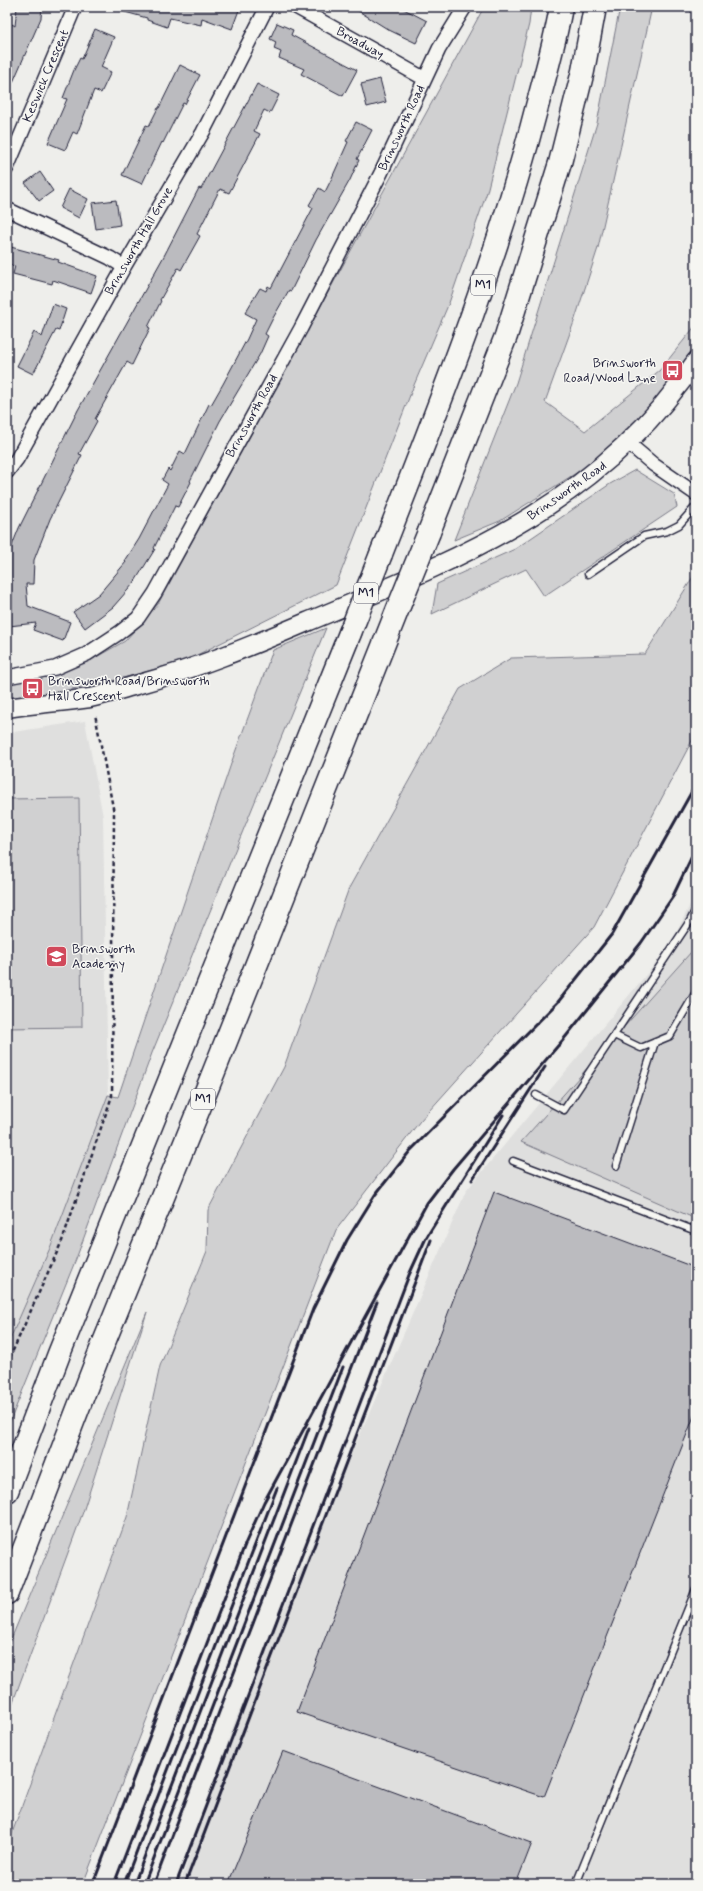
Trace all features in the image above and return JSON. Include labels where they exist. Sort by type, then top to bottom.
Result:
[{"type":"highway","name":"M1","points":[[7,1491],[59,1354],[350,633],[436,414],[483,286],[524,157],[561,7]]},
{"type":"highway","name":"M1","points":[[7,1593],[96,1362],[429,532],[508,328],[560,163],[583,72],[595,7]]},
{"type":"main road","name":"Brinsworth Road","points":[[7,708],[91,698],[210,662],[443,564],[502,534],[565,495],[598,470],[628,443],[659,410],[696,360]]},
{"type":"street","name":"Keswick Crescent","points":[[7,168],[75,7]]},
{"type":"street","name":"Brinsworth Hall Grove","points":[[7,472],[17,459],[124,267],[203,132],[266,7]]},
{"type":"street","name":"Broadway","points":[[296,7],[425,79]]},
{"type":"street","name":"Brinsworth Road","points":[[7,677],[55,668],[87,654],[119,633],[138,618],[155,593],[301,328],[381,173],[439,49],[465,7]]},
{"type":"street","points":[[7,209],[110,258],[124,267]]},
{"type":"street","points":[[628,443],[654,465],[696,494]]},
{"type":"lane","points":[[588,574],[644,536],[667,531],[679,525],[696,506]]},
{"type":"lane","points":[[536,1095],[564,1110],[696,909]]},
{"type":"lane","points":[[614,1035],[641,1048],[670,1036],[696,992]]},
{"type":"lane","points":[[616,1166],[655,1042]]},
{"type":"lane","points":[[513,1161],[696,1231]]},
{"type":"lane","points":[[576,1884],[696,1588]]},
{"type":"path","points":[[7,1364],[62,1242],[112,1096],[114,813],[91,698]]},
{"type":"shaded area","points":[[484,7],[531,7],[529,24],[487,192],[449,303],[414,385],[336,585],[187,660],[116,680],[47,694],[7,699],[7,684],[61,672],[91,660],[125,641],[158,604]]},
{"type":"shaded area","points":[[620,7],[652,7],[598,248],[575,319],[545,402],[585,431],[660,370],[696,325],[696,344],[647,414],[592,463],[500,521],[454,540],[516,383],[597,123]]},
{"type":"shaded area","points":[[635,470],[674,494],[677,507],[544,596],[526,569],[432,614],[437,584],[515,549],[610,484]]},
{"type":"shaded area","points":[[696,572],[696,733],[594,927],[420,1121],[336,1230],[83,1884],[7,1884],[7,1847],[127,1517],[160,1366],[207,1251],[208,1210],[284,1067],[349,888],[460,689],[511,658],[645,654]]},
{"type":"shaded area","points":[[326,628],[152,1053],[76,1259],[7,1429],[7,1346],[50,1248],[108,1095],[118,1097],[233,758],[273,650]]},
{"type":"shaded area","name":"Brinsworth Academy","points":[[85,721],[103,817],[108,1095],[50,1248],[7,1346],[7,733]]},
{"type":"shaded area","points":[[79,798],[82,1027],[7,1028],[7,799]]},
{"type":"shaded area","points":[[696,892],[696,1884],[180,1884],[235,1721],[466,1191],[670,946]]},
{"type":"shaded area","points":[[696,943],[696,1219],[521,1142],[692,951]]},
{"type":"shaded area","points":[[147,1312],[83,1512],[7,1718],[7,1649]]},
{"type":"building","points":[[17,7],[42,7],[41,18],[7,96],[7,36],[12,24],[15,26]]},
{"type":"building","points":[[121,7],[230,7],[239,10],[232,29],[202,18],[201,25],[170,18],[167,27],[147,20],[147,18],[121,11]]},
{"type":"building","points":[[352,7],[400,7],[427,21],[416,43],[389,30]]},
{"type":"building","points":[[277,23],[293,30],[291,35],[357,70],[343,96],[301,74],[304,69],[279,58],[281,52],[274,49],[276,42],[270,39]]},
{"type":"building","points":[[95,29],[114,37],[101,67],[111,72],[101,93],[94,90],[77,134],[73,132],[65,150],[48,143],[67,99],[63,98],[74,70],[80,58],[82,59]]},
{"type":"building","points":[[180,65],[200,75],[185,104],[183,103],[163,143],[162,142],[142,184],[122,175],[146,125],[149,126]]},
{"type":"building","points":[[380,79],[386,102],[367,107],[361,84]]},
{"type":"building","points":[[257,84],[279,95],[270,113],[264,110],[254,131],[260,134],[229,193],[220,189],[197,234],[200,236],[181,270],[178,268],[160,300],[161,301],[148,327],[150,328],[132,365],[127,362],[95,419],[97,421],[79,454],[82,455],[50,519],[34,560],[33,584],[26,584],[28,606],[70,622],[63,641],[33,630],[36,623],[9,626],[7,596],[9,553],[19,528],[78,410],[164,256],[199,188],[201,189]]},
{"type":"building","points":[[356,122],[372,130],[357,159],[359,160],[350,180],[316,240],[291,291],[289,290],[265,334],[268,336],[260,354],[220,421],[178,507],[175,506],[154,548],[155,549],[134,583],[113,607],[85,628],[73,612],[99,594],[126,562],[125,561],[139,539],[168,484],[162,480],[168,469],[170,471],[180,451],[185,454],[209,404],[211,405],[247,339],[256,319],[245,313],[260,288],[266,291],[268,286],[271,288],[313,208],[309,205],[319,188],[325,192],[348,142],[346,141]]},
{"type":"building","points":[[40,172],[53,191],[39,201],[25,183]]},
{"type":"building","points":[[69,189],[88,199],[79,218],[60,208]]},
{"type":"building","points":[[116,200],[120,225],[96,229],[92,203]]},
{"type":"building","points":[[7,246],[59,260],[58,262],[97,276],[91,293],[53,280],[52,284],[13,274],[15,266],[7,264]]},
{"type":"building","points":[[53,304],[66,309],[59,331],[56,330],[33,374],[17,366],[34,332],[42,337]]},
{"type":"building","points":[[494,1192],[696,1268],[696,1411],[544,1797],[297,1712]]},
{"type":"building","points":[[283,1751],[532,1843],[516,1884],[228,1884]]},
{"type":"railway","points":[[93,1884],[313,1309],[347,1240],[375,1195],[410,1151],[558,1002],[612,934],[696,784]]},
{"type":"railway","points":[[559,1045],[641,943],[672,898],[696,848]]},
{"type":"railway","points":[[114,1884],[246,1542],[264,1502],[427,1203],[453,1169],[562,1041]]},
{"type":"railway","points":[[472,1180],[545,1067]]},
{"type":"railway","points":[[176,1884],[409,1275],[426,1238],[503,1115]]},
{"type":"railway","points":[[185,1884],[431,1240]]},
{"type":"railway","points":[[154,1884],[377,1302]]},
{"type":"railway","points":[[144,1884],[343,1367]]},
{"type":"railway","points":[[134,1884],[309,1428]]},
{"type":"railway","points":[[124,1884],[277,1488]]},
{"type":"place","name":"Brinsworth Road/Wood Lane","points":[[672,370]]},
{"type":"place","name":"Brinsworth Road/Brinsworth Hall Crescent","points":[[33,688]]},
{"type":"place","name":"Brinsworth Academy","points":[[56,956]]}]
